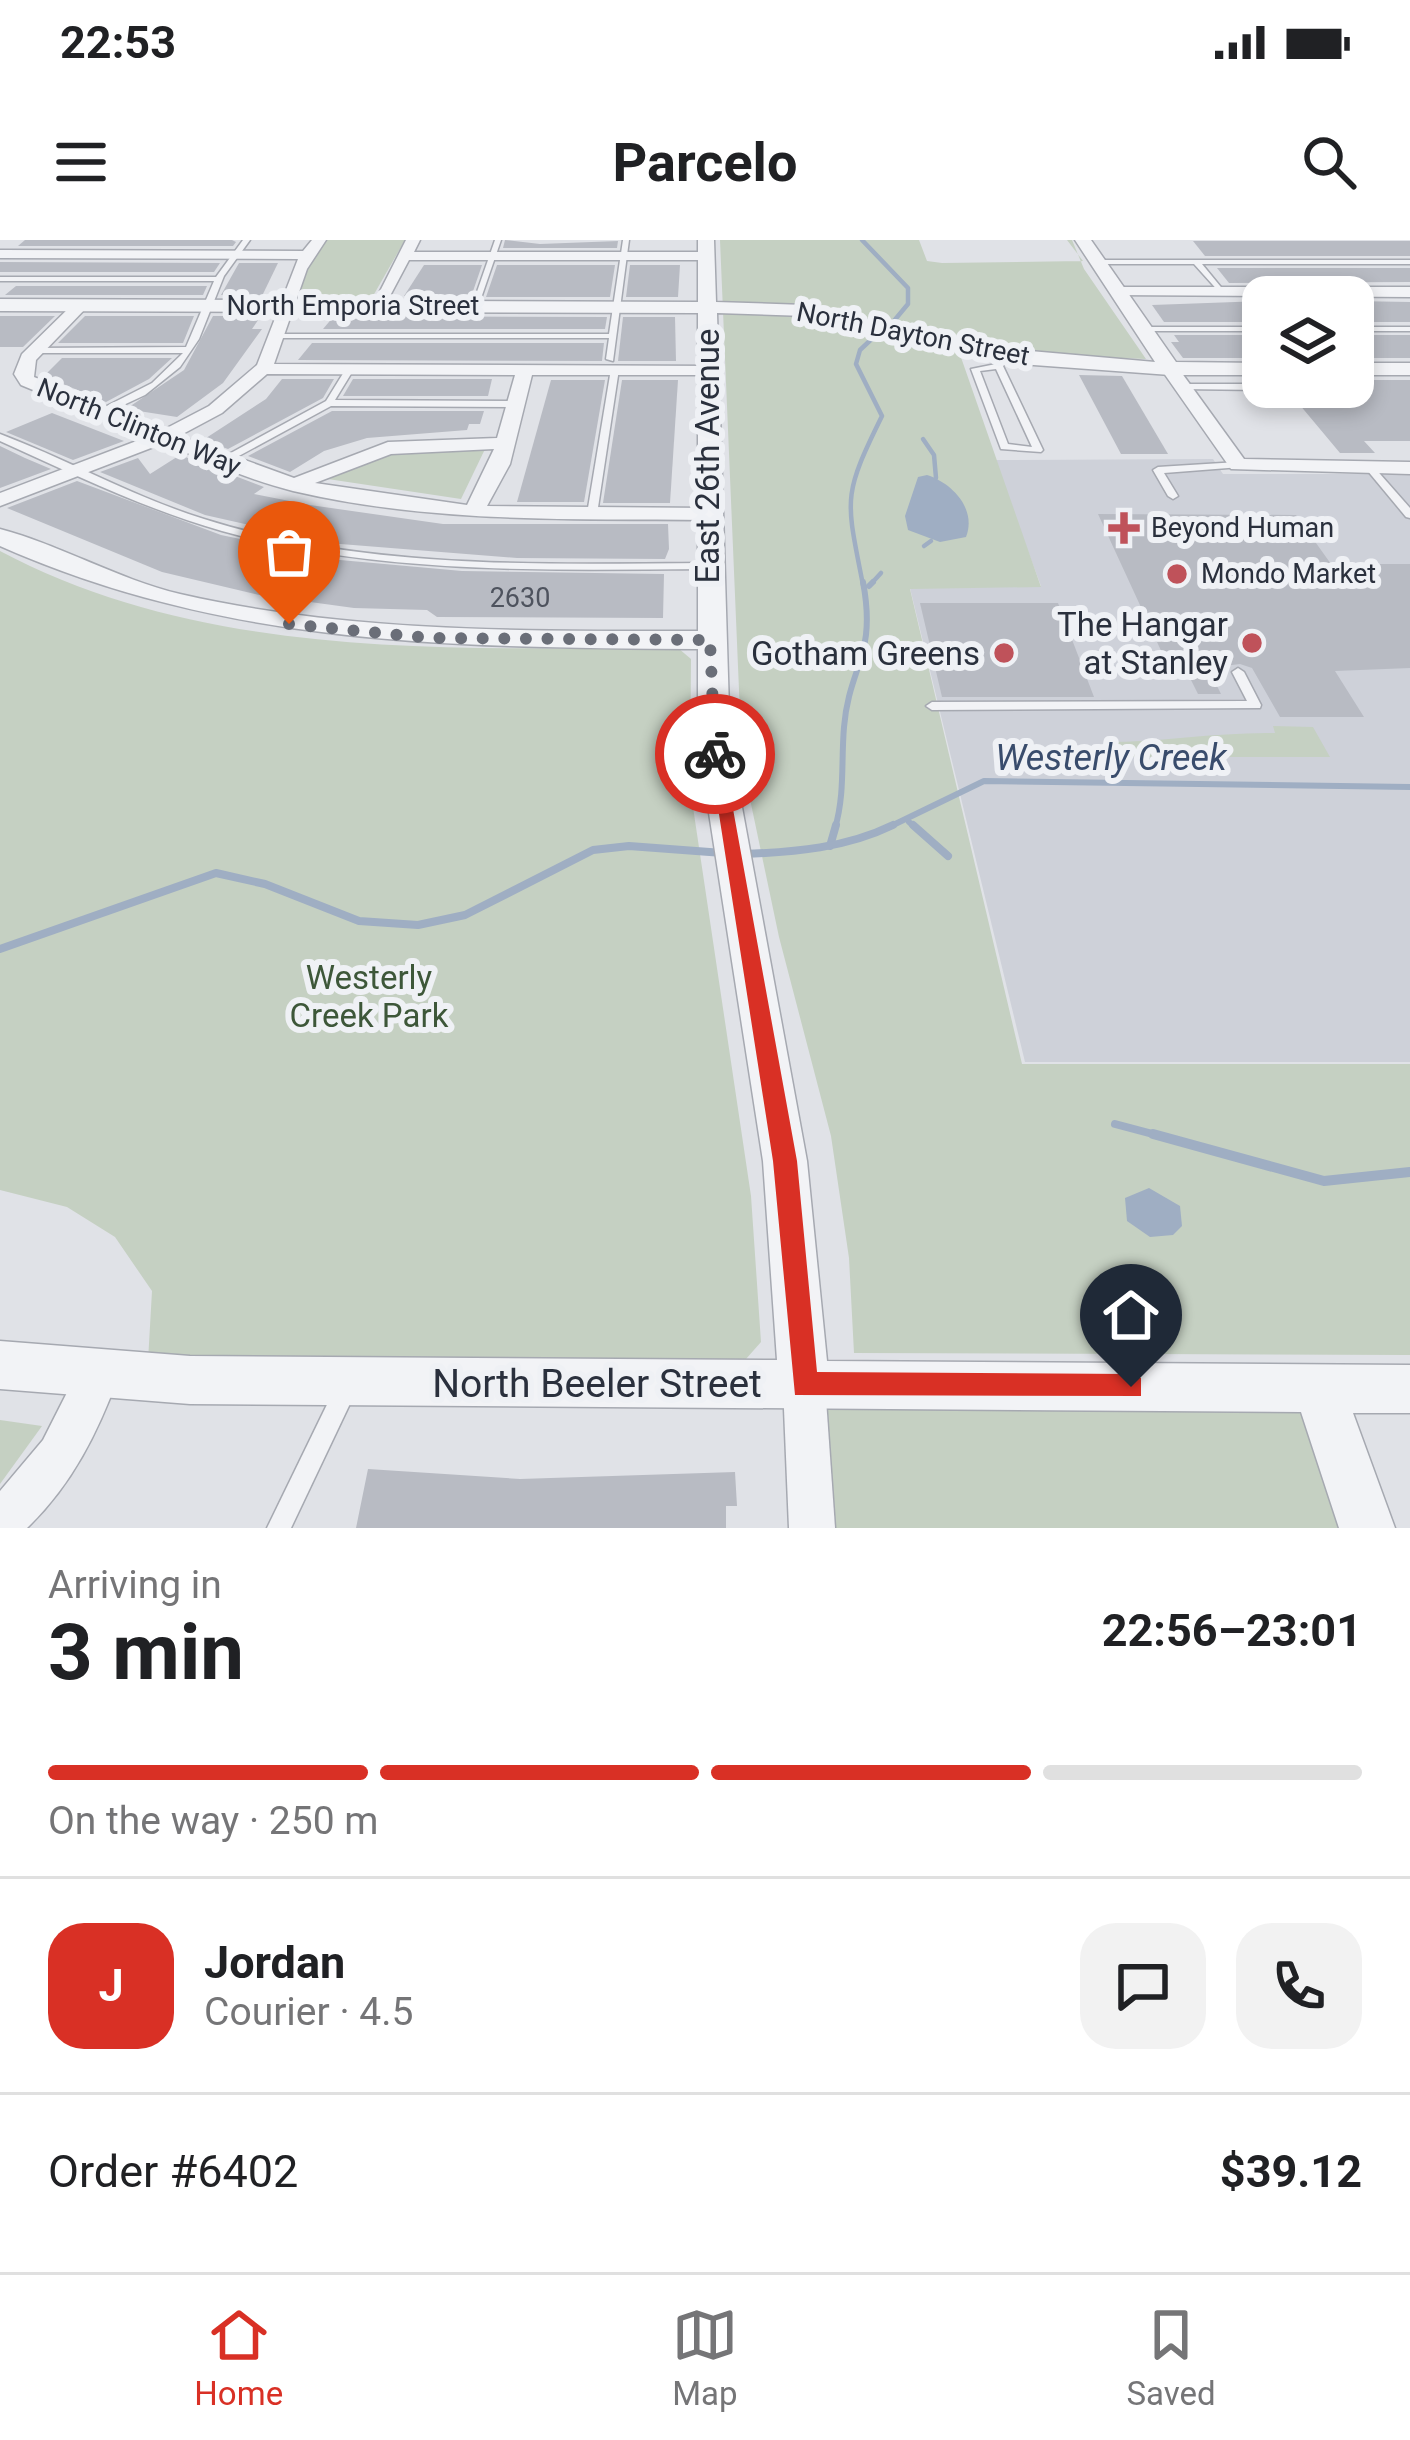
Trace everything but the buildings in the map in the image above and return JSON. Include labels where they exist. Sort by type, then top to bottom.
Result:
[{"type":"street","points":[[377,306],[413,240]]},
{"type":"street","points":[[1083,240],[1238,465],[1410,468]]},
{"type":"street","points":[[0,254],[232,254],[312,247],[288,306],[282,336],[263,369],[218,410],[0,500]]},
{"type":"street","points":[[405,256],[495,248],[706,248]]},
{"type":"street","name":"East 26th Avenue","points":[[706,248],[713,742],[787,1178],[812,1528]]},
{"type":"street","points":[[1118,292],[1410,292]]},
{"type":"street","name":"North Emporia Street","points":[[0,305],[706,307]]},
{"type":"street","name":"North Clinton Way","points":[[80,306],[23,366],[28,381],[221,462],[293,485],[473,512],[707,514]]},
{"type":"street","name":"North Dayton Street","points":[[706,307],[819,311],[1002,361],[1176,378],[1242,371]]},
{"type":"street","points":[[263,369],[525,369],[612,364],[706,370]]},
{"type":"street","points":[[473,512],[507,443],[525,369]]},
{"type":"street","points":[[1374,369],[1410,369]]},
{"type":"street","points":[[293,485],[388,448],[507,443]]},
{"type":"street","points":[[0,537],[84,575],[165,600],[289,624],[430,638],[710,640]]},
{"type":"street","name":"North Beeler Street","points":[[0,1365],[98,1375],[349,1383],[1410,1389]]},
{"type":"street","points":[[0,1522],[32,1495],[79,1430],[98,1375]]},
{"type":"street","points":[[1318,1388],[1367,1528]]},
{"type":"lane","points":[[100,413],[165,379],[187,350],[214,279],[247,240]]},
{"type":"lane","points":[[474,307],[495,248]]},
{"type":"lane","points":[[592,514],[625,248]]},
{"type":"lane","points":[[1098,262],[1410,262]]},
{"type":"lane","points":[[1196,262],[1221,292]]},
{"type":"lane","points":[[0,279],[214,279]]},
{"type":"lane","points":[[1143,329],[1242,329]]},
{"type":"lane","points":[[1374,329],[1410,329]]},
{"type":"lane","points":[[282,336],[613,336]]},
{"type":"lane","points":[[36,350],[187,350]]},
{"type":"lane","points":[[1002,361],[1009,387],[1038,450],[1004,447],[975,369],[1002,361]]},
{"type":"lane","points":[[329,404],[350,369]]},
{"type":"lane","points":[[1176,378],[1242,385]]},
{"type":"lane","points":[[221,462],[329,404],[518,404]]},
{"type":"lane","points":[[0,437],[175,513],[306,547],[491,565],[707,566]]},
{"type":"lane","points":[[1173,496],[1158,470],[1238,465]]},
{"type":"lane","points":[[1370,468],[1410,515]]},
{"type":"lane","points":[[932,706],[1255,705],[1238,672]]},
{"type":"lane","points":[[279,1528],[349,1383]]},
{"type":"shaded area","points":[[1213,459],[1223,474],[1410,474],[1410,1062],[1025,1062],[910,588],[1041,586],[994,460]]},
{"type":"green space","points":[[324,240],[405,240],[369,303],[294,303],[305,261]]},
{"type":"green space","points":[[720,240],[919,240],[927,261],[942,263],[1081,261],[1146,359],[1025,354],[956,343],[1041,587],[910,589],[1022,1064],[1410,1064],[1410,1355],[854,1353],[849,1258],[831,1136],[779,937],[742,761]]},
{"type":"green space","points":[[486,447],[461,499],[321,478],[385,453]]},
{"type":"green space","name":"Westerly Creek Park","points":[[0,551],[79,587],[161,613],[246,630],[419,646],[678,648],[691,659],[690,787],[751,1196],[761,1342],[738,1368],[148,1361],[152,1291],[115,1237],[67,1207],[0,1190]]},
{"type":"green space","points":[[1273,726],[1313,727],[1330,757],[1111,757],[1105,742],[1275,733]]},
{"type":"green space","points":[[804,1385],[1318,1388],[1367,1528],[812,1528]]},
{"type":"green space","points":[[0,1420],[42,1426],[0,1484]]},
{"type":"water","points":[[927,475],[960,498],[968,517],[966,537],[940,542],[908,530],[905,516],[918,477]]},
{"type":"water","points":[[1149,1188],[1180,1206],[1182,1226],[1173,1235],[1150,1237],[1127,1221],[1125,1198]]},
{"type":"waterway","points":[[862,240],[908,288],[908,304],[893,322]]},
{"type":"waterway","points":[[863,585],[851,498],[860,464],[882,416],[856,364],[860,350],[877,334]]},
{"type":"waterway","points":[[923,439],[934,455],[936,478]]},
{"type":"waterway","points":[[924,546],[931,541]]},
{"type":"waterway","points":[[870,585],[881,573]]},
{"type":"waterway","points":[[835,828],[847,706],[867,627],[863,582]]},
{"type":"waterway","points":[[870,585],[873,582]]},
{"type":"waterway","name":"Westerly Creek","points":[[887,828],[984,781],[1410,787]]},
{"type":"waterway","points":[[909,822],[916,828]]},
{"type":"waterway","points":[[830,845],[836,825]]},
{"type":"waterway","name":"Westerly Creek","points":[[830,845],[893,825]]},
{"type":"waterway","points":[[913,825],[948,856]]},
{"type":"waterway","name":"Westerly Creek","points":[[744,854],[830,845]]},
{"type":"waterway","name":"Westerly Creek","points":[[0,949],[216,873],[265,884],[359,921],[418,925],[465,915],[593,850],[629,846],[723,853]]},
{"type":"waterway","points":[[1115,1124],[1162,1136]]},
{"type":"waterway","points":[[1153,1134],[1162,1136]]},
{"type":"waterway","points":[[1162,1136],[1324,1181],[1410,1172]]},
{"type":"way so far","points":[[289,624],[430,638],[710,640],[715,754]]},
{"type":"place","name":"Beyond Human","points":[[1124,528]]},
{"type":"place","name":"Mondo Market","points":[[1177,574]]},
{"type":"place","name":"The Hangar at Stanley","points":[[1252,643]]},
{"type":"place","name":"Gotham Greens","points":[[1004,653]]},
{"type":"route","points":[[715,754],[785,1161],[804,1385],[1131,1387]]}]
